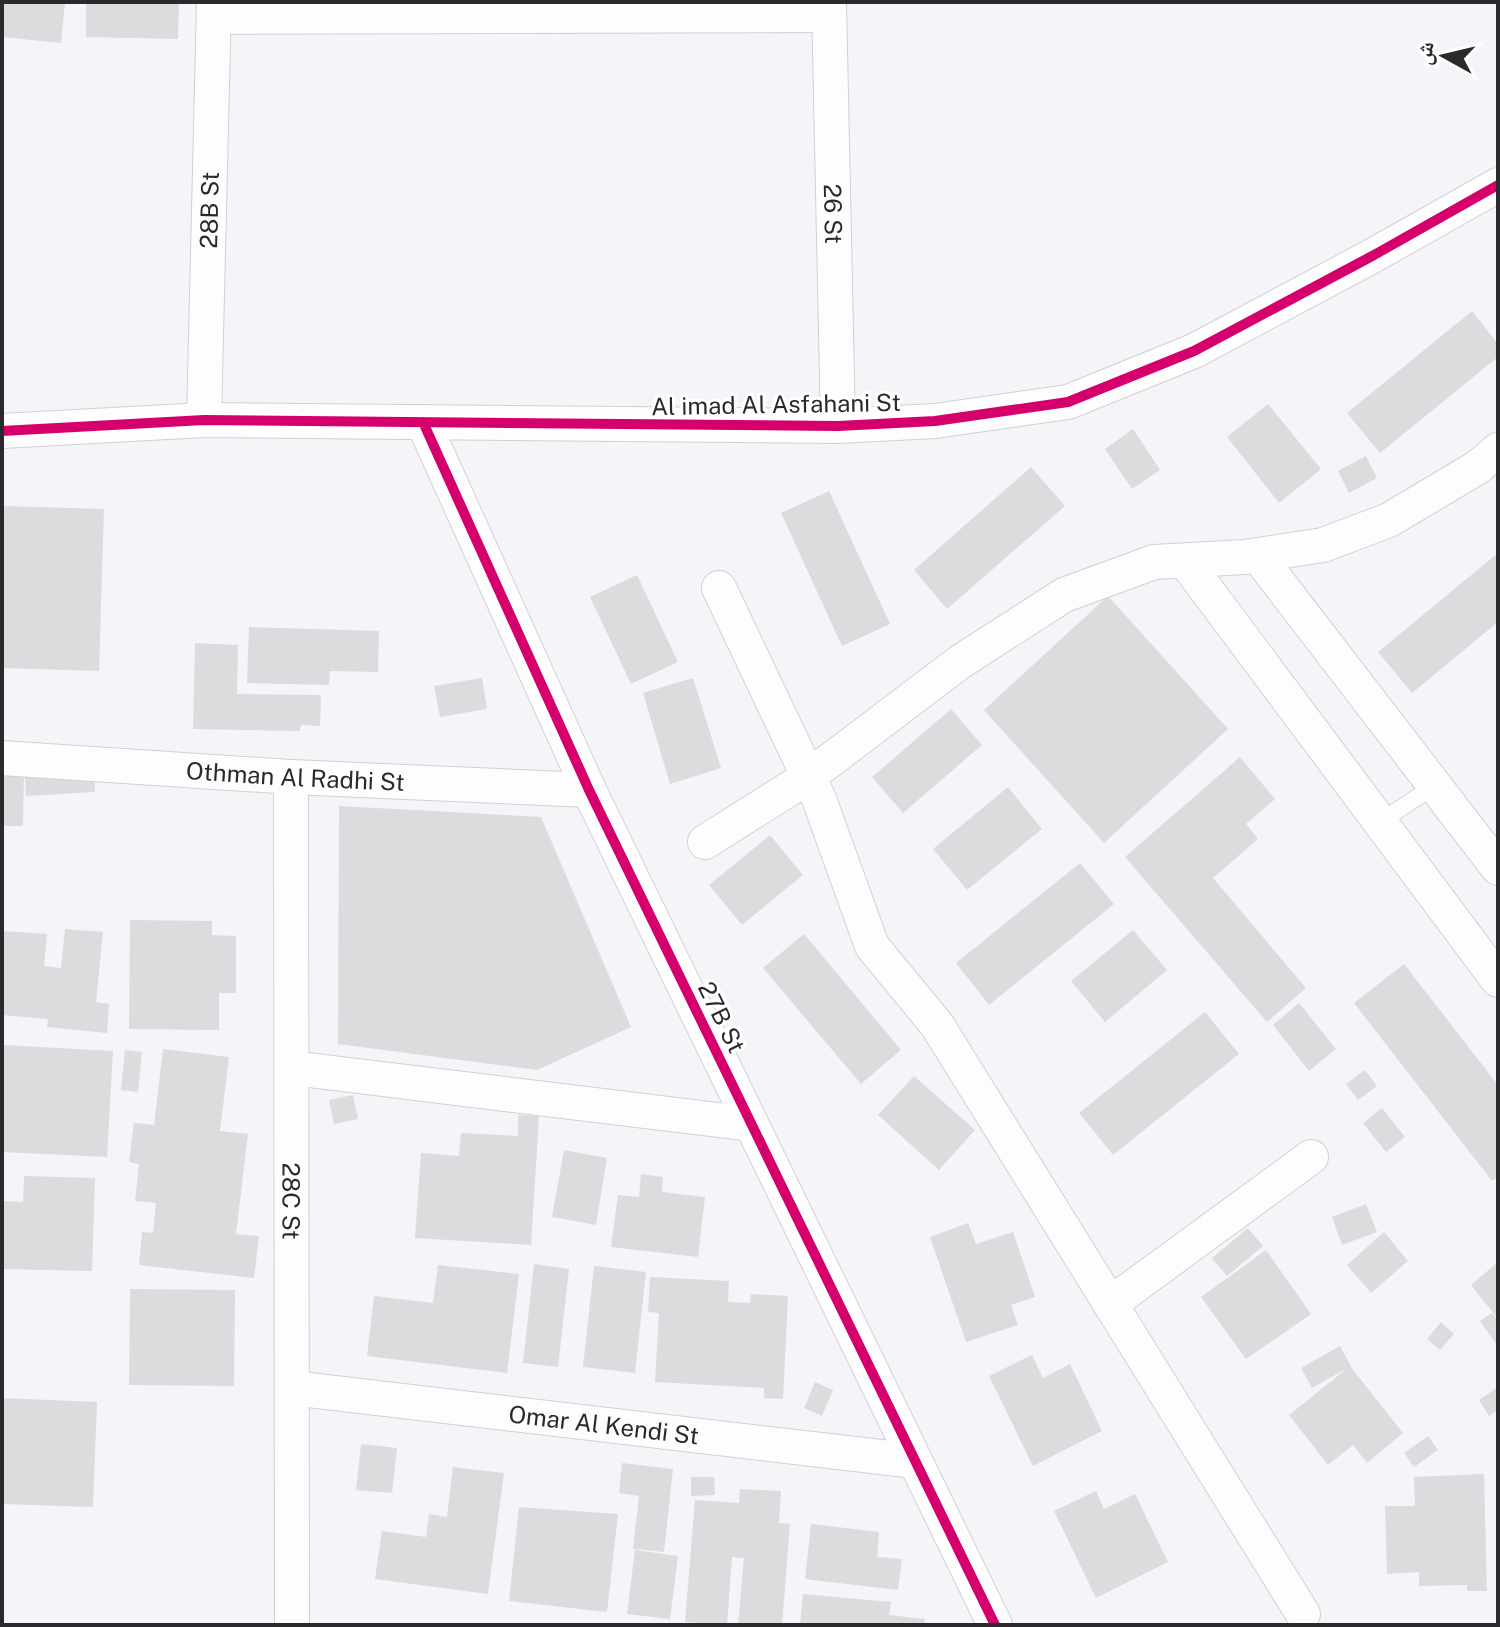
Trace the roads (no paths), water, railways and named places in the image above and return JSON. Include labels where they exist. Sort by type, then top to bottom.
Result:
[{"type":"street","points":[[214,9],[829,9]]},
{"type":"street","name":"28B St","points":[[204,420],[214,9]]},
{"type":"street","name":"26 St","points":[[829,9],[838,426]]},
{"type":"street","name":"Al imad Al Asfahani St","points":[[2,431],[204,420],[838,426],[935,421],[1068,402],[1194,351],[1498,185]]},
{"type":"street","name":"27B St","points":[[423,422],[589,790],[995,1625]]},
{"type":"street","points":[[705,842],[808,777],[960,662],[1064,595],[1154,562],[1258,556],[1323,545],[1389,520],[1478,467],[1498,450]]},
{"type":"street","points":[[1258,556],[1498,868]]},
{"type":"street","points":[[1185,561],[1498,980]]},
{"type":"street","points":[[719,588],[808,777],[872,946],[937,1025],[1303,1614]]},
{"type":"street","name":"Othman Al Radhi St","points":[[2,758],[291,777],[589,790]]},
{"type":"street","name":"28C St","points":[[291,777],[292,1625]]},
{"type":"street","points":[[292,1068],[751,1124]]},
{"type":"street","points":[[1110,1304],[1311,1157]]},
{"type":"street","name":"Omar Al Kendi St","points":[[292,1388],[915,1461]]},
{"type":"lane","points":[[1380,822],[1434,786]]}]
